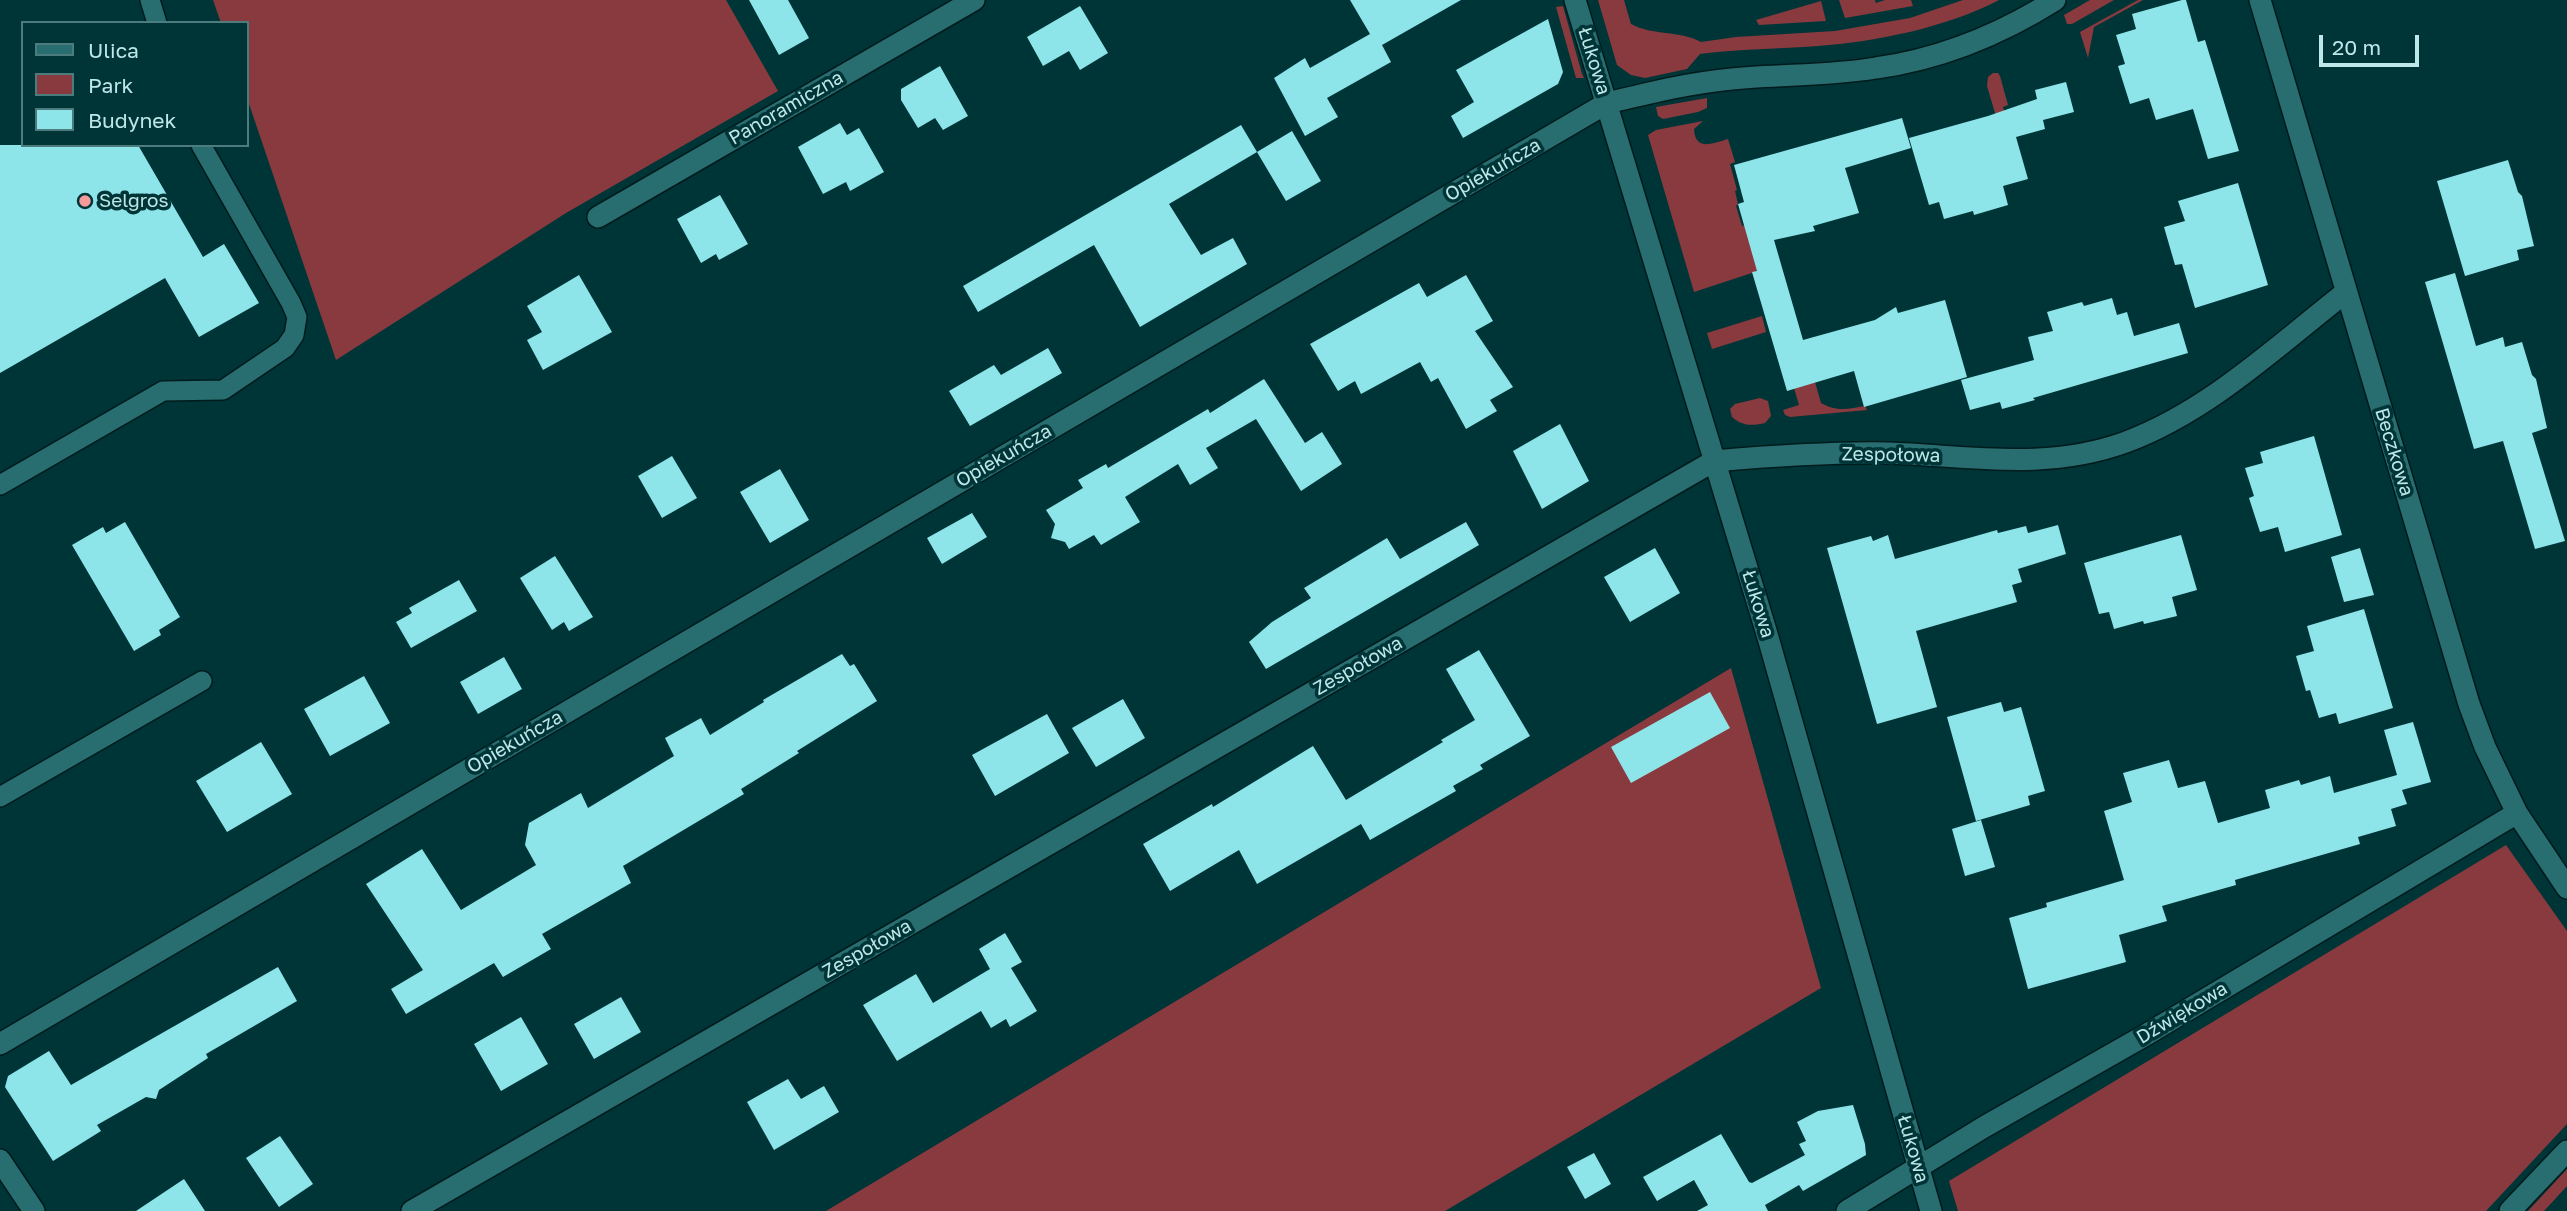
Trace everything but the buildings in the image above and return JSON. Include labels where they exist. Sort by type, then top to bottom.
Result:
[{"type":"street","name":"Panoramiczna","points":[[598,217],[974,0]]},
{"type":"street","name":"Łukowa","points":[[1575,0],[1768,634],[1931,1211]]},
{"type":"street","name":"Opiekuńcza","points":[[0,1044],[1607,103],[1678,85],[1848,72],[1898,64],[1958,48],[1991,35],[2055,0]]},
{"type":"street","name":"Beczkowa","points":[[2260,0],[2469,704],[2517,813],[2567,888]]},
{"type":"street","name":"Zespołowa","points":[[412,1211],[1714,461],[1785,455],[1877,453],[2037,461],[2084,454],[2127,441],[2179,416],[2213,395],[2346,292]]},
{"type":"street","name":"Dźwiękowa","points":[[1847,1211],[1984,1127],[2156,1029],[2517,813]]},
{"type":"street","points":[[2510,1211],[2567,1150]]},
{"type":"street","points":[[0,1160],[34,1211]]},
{"type":"lane","points":[[150,0],[156,21]]},
{"type":"lane","points":[[0,485],[163,391],[223,390],[285,348],[294,335],[297,317],[291,303],[202,147]]},
{"type":"lane","points":[[0,797],[202,681]]},
{"type":"green space","points":[[213,0],[726,0],[778,91],[566,213],[336,360],[248,101],[248,21],[220,21]]},
{"type":"green space","points":[[1598,0],[1624,0],[1631,24],[1639,28],[1693,38],[1701,42],[1736,37],[1835,31],[1910,18],[1963,0],[1999,0],[1957,18],[1911,32],[1840,44],[1700,54],[1687,69],[1645,78],[1631,75],[1617,65]]},
{"type":"green space","points":[[1839,0],[1875,0],[1876,3],[1885,0],[1911,0],[1913,6],[1845,18]]},
{"type":"green space","points":[[2090,0],[2114,0],[2072,24],[2067,24],[2064,15]]},
{"type":"green space","points":[[2138,0],[2143,0],[2094,27],[2088,58],[2080,32]]},
{"type":"green space","points":[[1821,1],[1826,21],[1759,25],[1756,20]]},
{"type":"green space","points":[[1563,6],[1584,78],[1576,78],[1556,7]]},
{"type":"green space","points":[[1993,73],[2000,76],[2008,105],[2003,107],[2007,120],[1998,123],[1987,86],[1988,77]]},
{"type":"green space","points":[[1707,98],[1707,108],[1698,112],[1663,119],[1658,116],[1656,107]]},
{"type":"green space","points":[[1703,121],[1694,129],[1698,141],[1706,144],[1728,139],[1735,162],[1730,164],[1742,226],[1746,225],[1767,268],[1694,292],[1648,135],[1656,130]]},
{"type":"green space","points":[[1762,316],[1766,332],[1712,349],[1707,333]]},
{"type":"green space","points":[[1815,382],[1821,403],[1838,409],[1865,406],[1867,410],[1790,417],[1785,415],[1783,410],[1799,405],[1794,388]]},
{"type":"green space","points":[[1760,398],[1768,401],[1771,416],[1765,423],[1747,424],[1732,417],[1730,409],[1735,404]]},
{"type":"green space","points":[[1731,668],[1821,988],[1445,1211],[826,1211]]},
{"type":"green space","points":[[2506,845],[2567,931],[2567,1124],[2486,1211],[1958,1211],[1949,1181]]},
{"type":"green space","points":[[2567,1169],[2567,1186],[2544,1211],[2528,1211]]},
{"type":"place","name":"Selgros","points":[[85,201]]}]
